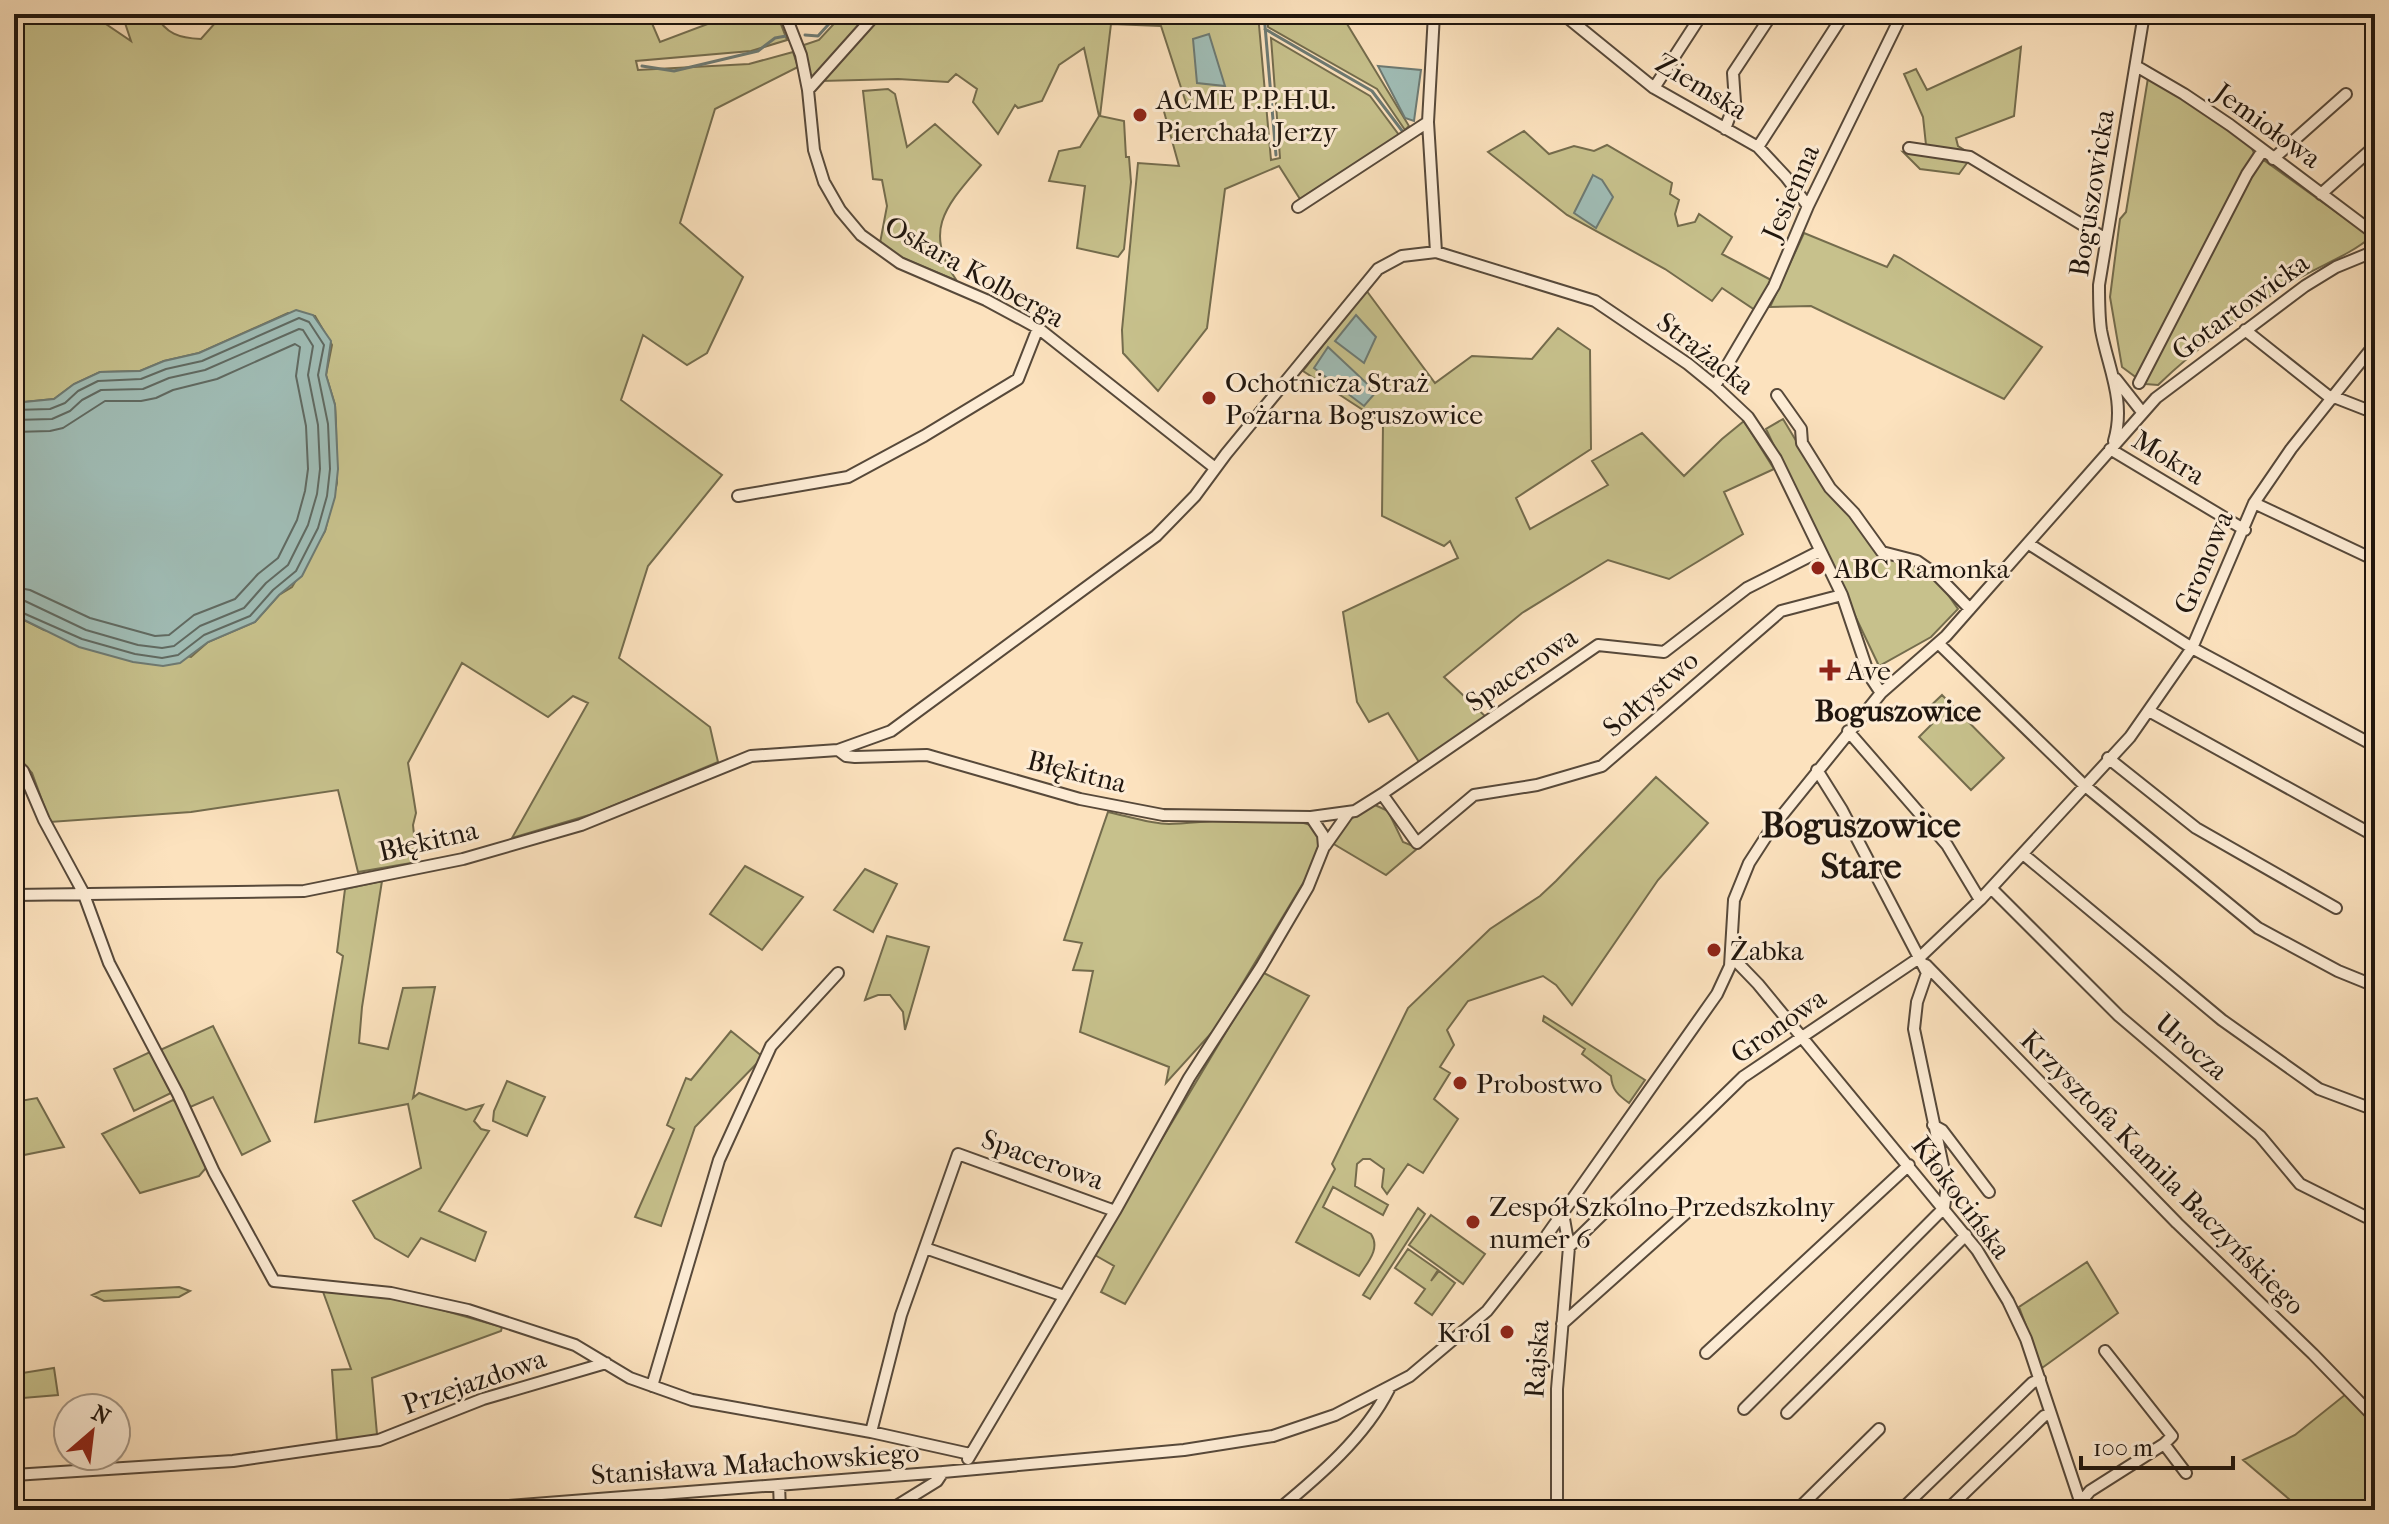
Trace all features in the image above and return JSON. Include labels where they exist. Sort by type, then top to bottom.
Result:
[{"type":"street","name":"Oskara Kolberga","points":[[785,14],[801,55],[814,150],[824,182],[840,210],[861,235],[900,263],[986,300],[1038,328],[1215,468]]},
{"type":"street","points":[[808,90],[876,14]]},
{"type":"street","points":[[1434,14],[1428,122],[1436,252]]},
{"type":"street","name":"Ziemska","points":[[1563,14],[1654,88],[1758,147],[1808,206]]},
{"type":"street","points":[[1654,88],[1702,14]]},
{"type":"street","points":[[1725,129],[1735,102],[1733,73],[1772,14]]},
{"type":"street","points":[[1758,147],[1844,14]]},
{"type":"street","name":"Jesienna","points":[[1715,386],[1774,286],[1808,206],[1902,14]]},
{"type":"street","name":"Boguszowicka","points":[[2112,448],[2119,420],[2119,405],[2104,342],[2099,285],[2144,14]]},
{"type":"street","name":"Jemiołowa","points":[[2136,66],[2184,94],[2321,194],[2373,227]]},
{"type":"street","points":[[2273,159],[2346,94]]},
{"type":"street","points":[[1298,207],[1428,122]]},
{"type":"street","points":[[2321,194],[2375,146]]},
{"type":"street","points":[[1909,148],[1970,157],[2106,239]]},
{"type":"street","points":[[2139,383],[2247,174],[2263,150]]},
{"type":"street","name":"Gotartowicka","points":[[2139,416],[2175,383],[2324,274],[2375,251]]},
{"type":"street","name":"Strażacka","points":[[1215,468],[1378,269],[1402,256],[1436,252],[1595,301],[1688,364],[1748,417],[1776,459],[1842,595],[1869,675],[1881,693]]},
{"type":"street","points":[[738,496],[848,477],[913,442],[1018,379],[1038,328]]},
{"type":"street","points":[[2245,330],[2333,398],[2375,413]]},
{"type":"street","name":"Gronowa","points":[[1569,1247],[1743,1077],[1919,958],[1980,900],[2130,737],[2192,648],[2254,503],[2291,449],[2375,344]]},
{"type":"street","name":"Boguszowicka","points":[[2115,378],[2139,416]]},
{"type":"street","points":[[1777,395],[1801,429],[1802,443],[1830,488],[1854,513],[1882,552],[1917,561],[1937,575],[1970,609]]},
{"type":"street","points":[[2119,405],[2139,416]]},
{"type":"street","name":"Stanisława Małachowskiego","points":[[457,1510],[943,1472],[1243,1443],[1299,1429],[1389,1389],[1429,1362],[1487,1311],[1520,1272],[1717,994],[1727,976],[1734,900],[1740,880],[1771,829],[1881,693],[1938,643],[1970,609],[2139,416]]},
{"type":"street","name":"Mokra","points":[[2112,448],[2245,530]]},
{"type":"street","name":"Błękitna","points":[[14,895],[304,891],[463,859],[581,825],[751,756],[838,750],[891,731],[1156,536],[1195,496],[1215,468]]},
{"type":"street","points":[[2254,503],[2375,560]]},
{"type":"street","points":[[2029,544],[2192,648],[2375,746]]},
{"type":"street","name":"Spacerowa","points":[[961,1470],[1115,1211],[1189,1078],[1261,967],[1308,887],[1324,847],[1349,812],[1382,794],[1598,645],[1664,652],[1747,588],[1820,551]]},
{"type":"street","name":"Sołtystwo","points":[[1382,794],[1417,843],[1474,795],[1537,785],[1602,766],[1781,611],[1842,595]]},
{"type":"street","points":[[1938,643],[2084,785],[2258,928],[2338,971],[2375,986]]},
{"type":"street","points":[[2149,711],[2375,836]]},
{"type":"street","points":[[1848,731],[1947,845],[1980,900]]},
{"type":"street","name":"Błękitna","points":[[838,750],[846,756],[855,757],[927,755],[1080,799],[1163,815],[1311,817],[1349,812]]},
{"type":"street","points":[[2108,758],[2196,828],[2336,908]]},
{"type":"street","points":[[14,763],[23,771],[44,820],[83,892]]},
{"type":"street","points":[[1744,1409],[1944,1208],[1947,1185],[1914,1029],[1917,1002],[1927,973],[1842,810],[1817,770]]},
{"type":"street","points":[[1311,817],[1323,835],[1324,847]]},
{"type":"street","points":[[2023,854],[2222,1020],[2319,1089],[2375,1110]]},
{"type":"street","name":"Urocza","points":[[1991,888],[2119,1016],[2260,1136],[2300,1184],[2375,1219]]},
{"type":"street","name":"Przejazdowa","points":[[83,892],[109,963],[178,1094],[214,1172],[274,1281],[391,1293],[468,1310],[575,1345],[606,1363]]},
{"type":"street","name":"Kłokocińska","points":[[1731,956],[1966,1235],[2008,1301],[2026,1339],[2082,1506]]},
{"type":"street","name":"Krzysztofa Kamila Baczyńskiego","points":[[1919,958],[2149,1195],[2375,1418]]},
{"type":"street","points":[[652,1386],[719,1160],[771,1046],[838,973]]},
{"type":"street","points":[[1933,1125],[1942,1130],[1989,1192]]},
{"type":"street","name":"Spacerowa","points":[[871,1432],[901,1315],[958,1154],[1115,1211]]},
{"type":"street","points":[[1706,1353],[1909,1165]]},
{"type":"street","points":[[1562,1324],[1693,1207]]},
{"type":"street","name":"Rajska","points":[[1557,1510],[1557,1389],[1569,1247],[1563,1213]]},
{"type":"street","points":[[1787,1413],[1966,1235]]},
{"type":"street","points":[[925,1248],[1064,1296]]},
{"type":"street","points":[[2090,1510],[2082,1506],[2090,1491],[2172,1436],[2105,1351]]},
{"type":"street","name":"Stanisława Małachowskiego","points":[[606,1363],[630,1378],[692,1400],[871,1432],[950,1452],[961,1470]]},
{"type":"street","name":"Przejazdowa","points":[[14,1475],[233,1461],[379,1440],[483,1399],[606,1363]]},
{"type":"street","points":[[1901,1510],[2032,1383],[2040,1379]]},
{"type":"street","points":[[1278,1510],[1335,1458],[1378,1410],[1389,1389]]},
{"type":"street","points":[[1947,1510],[2044,1416],[2051,1414]]},
{"type":"street","points":[[1797,1510],[1879,1429]]},
{"type":"street","points":[[2164,1444],[2186,1473]]},
{"type":"street","points":[[950,1452],[970,1454]]},
{"type":"street","points":[[890,1510],[937,1481],[943,1472]]},
{"type":"street","points":[[779,1485],[780,1510]]},
{"type":"shaded area","points":[[14,14],[91,14],[131,41],[122,14],[155,14],[174,34],[201,39],[223,14],[648,14],[660,42],[734,14],[777,14],[787,40],[751,51],[636,61],[638,70],[749,64],[793,52],[798,67],[715,109],[680,223],[743,277],[707,353],[687,365],[643,335],[621,400],[722,475],[648,566],[619,658],[710,727],[718,762],[596,813],[512,838],[588,703],[573,696],[548,717],[462,663],[408,763],[416,813],[413,825],[417,862],[358,872],[338,790],[191,812],[50,822],[32,773],[14,752],[14,615],[44,630],[191,657],[208,642],[255,622],[279,595],[292,587],[325,531],[337,483],[336,423],[335,405],[326,375],[332,345],[315,316],[288,313],[199,353],[164,361],[140,371],[100,372],[74,384],[54,399],[14,403]]},
{"type":"shaded area","points":[[843,14],[871,14],[811,80],[804,45],[819,40]]},
{"type":"shaded area","points":[[883,14],[1258,14],[1271,160],[1280,158],[1271,38],[1370,96],[1399,135],[1300,199],[1279,166],[1225,189],[1207,328],[1158,391],[1123,353],[1122,330],[1138,163],[1179,166],[1163,108],[1187,106],[1161,26],[1111,24],[1100,116],[1124,121],[1131,182],[1124,249],[1118,257],[1077,248],[1085,186],[1049,181],[1059,151],[1080,147],[1099,116],[1084,48],[1059,65],[1042,101],[1018,108],[1015,105],[998,134],[973,102],[977,89],[956,74],[948,82],[898,79],[822,81]]},
{"type":"shaded area","points":[[1267,14],[1341,14],[1409,126],[1405,130],[1377,89],[1268,27]]},
{"type":"shaded area","points":[[2021,47],[2014,116],[1956,138],[1958,146],[1971,154],[1926,145],[1923,117],[1904,74],[1916,69],[1927,90]]},
{"type":"shaded area","points":[[2148,78],[2184,98],[2251,146],[2257,157],[2371,237],[2246,313],[2158,385],[2145,384],[2122,367],[2110,297],[2120,219],[2126,212]]},
{"type":"shaded area","points":[[888,89],[895,94],[907,147],[935,124],[981,165],[949,205],[940,232],[946,263],[957,281],[900,257],[880,243],[887,206],[882,180],[873,179],[863,91]]},
{"type":"shaded area","points":[[1524,131],[1549,154],[1574,146],[1594,151],[1607,145],[1672,183],[1670,194],[1679,200],[1675,214],[1678,226],[1695,222],[1699,214],[1732,237],[1722,254],[1773,281],[1755,310],[1722,288],[1712,301],[1665,269],[1567,215],[1488,152]]},
{"type":"shaded area","points":[[1903,152],[1967,163],[1959,174],[1920,169]]},
{"type":"shaded area","points":[[1804,233],[1887,267],[1894,255],[2042,347],[2004,399],[1811,306],[1770,307]]},
{"type":"shaded area","points":[[1366,290],[1435,383],[1472,356],[1532,359],[1558,328],[1590,350],[1591,449],[1516,498],[1530,529],[1608,485],[1592,461],[1642,433],[1684,476],[1744,421],[1774,469],[1724,492],[1743,534],[1669,579],[1608,560],[1522,613],[1444,677],[1486,717],[1419,762],[1388,713],[1369,722],[1357,702],[1343,612],[1458,558],[1450,541],[1444,546],[1382,516],[1383,423],[1303,371]]},
{"type":"shaded area","points":[[1783,419],[1816,474],[1879,554],[1920,568],[1939,582],[1958,609],[1931,637],[1879,666],[1766,429]]},
{"type":"shaded area","points":[[1942,695],[2004,758],[1971,790],[1919,737],[1932,724],[1922,714]]},
{"type":"shaded area","points":[[1656,777],[1708,823],[1658,880],[1572,1005],[1556,985],[1543,976],[1468,1001],[1447,1030],[1454,1045],[1440,1067],[1450,1073],[1434,1099],[1458,1119],[1423,1173],[1408,1164],[1387,1194],[1382,1187],[1384,1169],[1370,1159],[1363,1159],[1357,1164],[1355,1186],[1388,1205],[1383,1215],[1333,1187],[1323,1207],[1371,1234],[1374,1250],[1359,1276],[1296,1242],[1335,1169],[1332,1164],[1408,1008],[1490,929],[1540,896]]},
{"type":"shaded area","points":[[1375,805],[1388,811],[1403,842],[1418,848],[1386,875],[1332,843],[1349,820]]},
{"type":"shaded area","points":[[1108,812],[1162,824],[1268,819],[1305,823],[1318,829],[1320,855],[1215,1029],[1166,1083],[1169,1067],[1080,1032],[1093,971],[1073,970],[1082,943],[1064,940]]},
{"type":"shaded area","points":[[745,866],[803,897],[762,950],[710,914]]},
{"type":"shaded area","points":[[865,869],[897,884],[873,932],[834,910]]},
{"type":"shaded area","points":[[382,881],[359,1043],[388,1049],[403,988],[435,987],[413,1098],[419,1093],[466,1110],[483,1105],[474,1121],[481,1129],[489,1131],[439,1211],[486,1232],[475,1261],[421,1238],[408,1257],[375,1238],[353,1201],[421,1168],[408,1104],[315,1122],[343,956],[337,952],[345,889]]},
{"type":"shaded area","points":[[887,936],[929,947],[905,1030],[903,1012],[890,995],[865,1000]]},
{"type":"shaded area","points":[[1262,972],[1309,996],[1125,1304],[1101,1292],[1114,1266],[1093,1254]]},
{"type":"shaded area","points":[[1544,1016],[1645,1080],[1629,1103],[1616,1092],[1611,1076],[1582,1054],[1585,1049],[1543,1021]]},
{"type":"shaded area","points":[[213,1026],[270,1141],[242,1155],[213,1097],[188,1108],[158,1051]]},
{"type":"shaded area","points":[[731,1031],[763,1057],[695,1127],[661,1226],[635,1217],[674,1129],[667,1125],[686,1078],[691,1080]]},
{"type":"shaded area","points":[[150,1052],[171,1093],[134,1111],[114,1069]]},
{"type":"shaded area","points":[[507,1081],[545,1097],[527,1136],[493,1121]]},
{"type":"shaded area","points":[[37,1098],[64,1147],[14,1157],[14,1102]]},
{"type":"shaded area","points":[[173,1100],[204,1156],[206,1168],[199,1176],[140,1193],[102,1134]]},
{"type":"shaded area","points":[[1418,1208],[1425,1214],[1370,1299],[1363,1295]]},
{"type":"shaded area","points":[[1431,1215],[1485,1254],[1463,1284],[1409,1245]]},
{"type":"shaded area","points":[[1408,1249],[1438,1270],[1431,1281],[1439,1271],[1455,1283],[1432,1315],[1415,1303],[1425,1289],[1395,1268]]},
{"type":"shaded area","points":[[2087,1262],[2118,1313],[2042,1368],[2019,1307]]},
{"type":"shaded area","points":[[179,1287],[190,1291],[179,1297],[104,1301],[92,1295],[101,1291]]},
{"type":"shaded area","points":[[322,1289],[393,1296],[502,1327],[501,1331],[372,1378],[377,1434],[382,1436],[337,1441],[332,1370],[351,1369]]},
{"type":"shaded area","points":[[54,1368],[58,1392],[52,1392],[52,1396],[23,1398],[16,1374]]},
{"type":"shaded area","points":[[2346,1394],[2375,1425],[2375,1510],[2302,1510],[2243,1460],[2295,1435]]},
{"type":"water","points":[[1209,34],[1225,86],[1197,83],[1193,39]]},
{"type":"water","points":[[1378,66],[1421,70],[1414,121],[1405,118]]},
{"type":"water","points":[[1593,175],[1602,180],[1613,197],[1596,228],[1574,213]]},
{"type":"water","points":[[296,310],[313,315],[331,341],[326,375],[335,405],[338,469],[335,497],[325,531],[302,576],[279,595],[255,622],[208,642],[180,663],[163,666],[133,662],[79,647],[14,615],[14,403],[54,399],[74,384],[100,372],[140,371],[164,361],[199,353]]},
{"type":"water","points":[[1356,315],[1376,337],[1364,363],[1335,341]]},
{"type":"water","points":[[1328,347],[1376,392],[1364,406],[1314,368]]},
{"type":"waterway","points":[[805,35],[818,36],[838,14]]},
{"type":"waterway","points":[[1264,14],[1276,155]]},
{"type":"waterway","points":[[1265,29],[1372,91],[1403,132]]},
{"type":"waterway","points":[[642,66],[674,71],[758,51],[775,38],[786,36]]},
{"type":"place","name":"ACME P.P.H.U. Pierchała Jerzy","points":[[1140,115]]},
{"type":"place","name":"Ochotnicza Straż Pożarna Boguszowice","points":[[1209,398]]},
{"type":"place","name":"ABC Ramonka","points":[[1818,568]]},
{"type":"place","name":"Ave","points":[[1830,670]]},
{"type":"place","name":"Żabka","points":[[1714,950]]},
{"type":"place","name":"Probostwo","points":[[1460,1083]]},
{"type":"place","name":"Zespół Szkolno-Przedszkolny numer 6","points":[[1473,1222]]},
{"type":"place","name":"Król","points":[[1507,1332]]},
{"type":"district","name":"Boguszowice","points":[[1898,711]]},
{"type":"district","name":"Boguszowice Stare","points":[[1861,844]]}]
